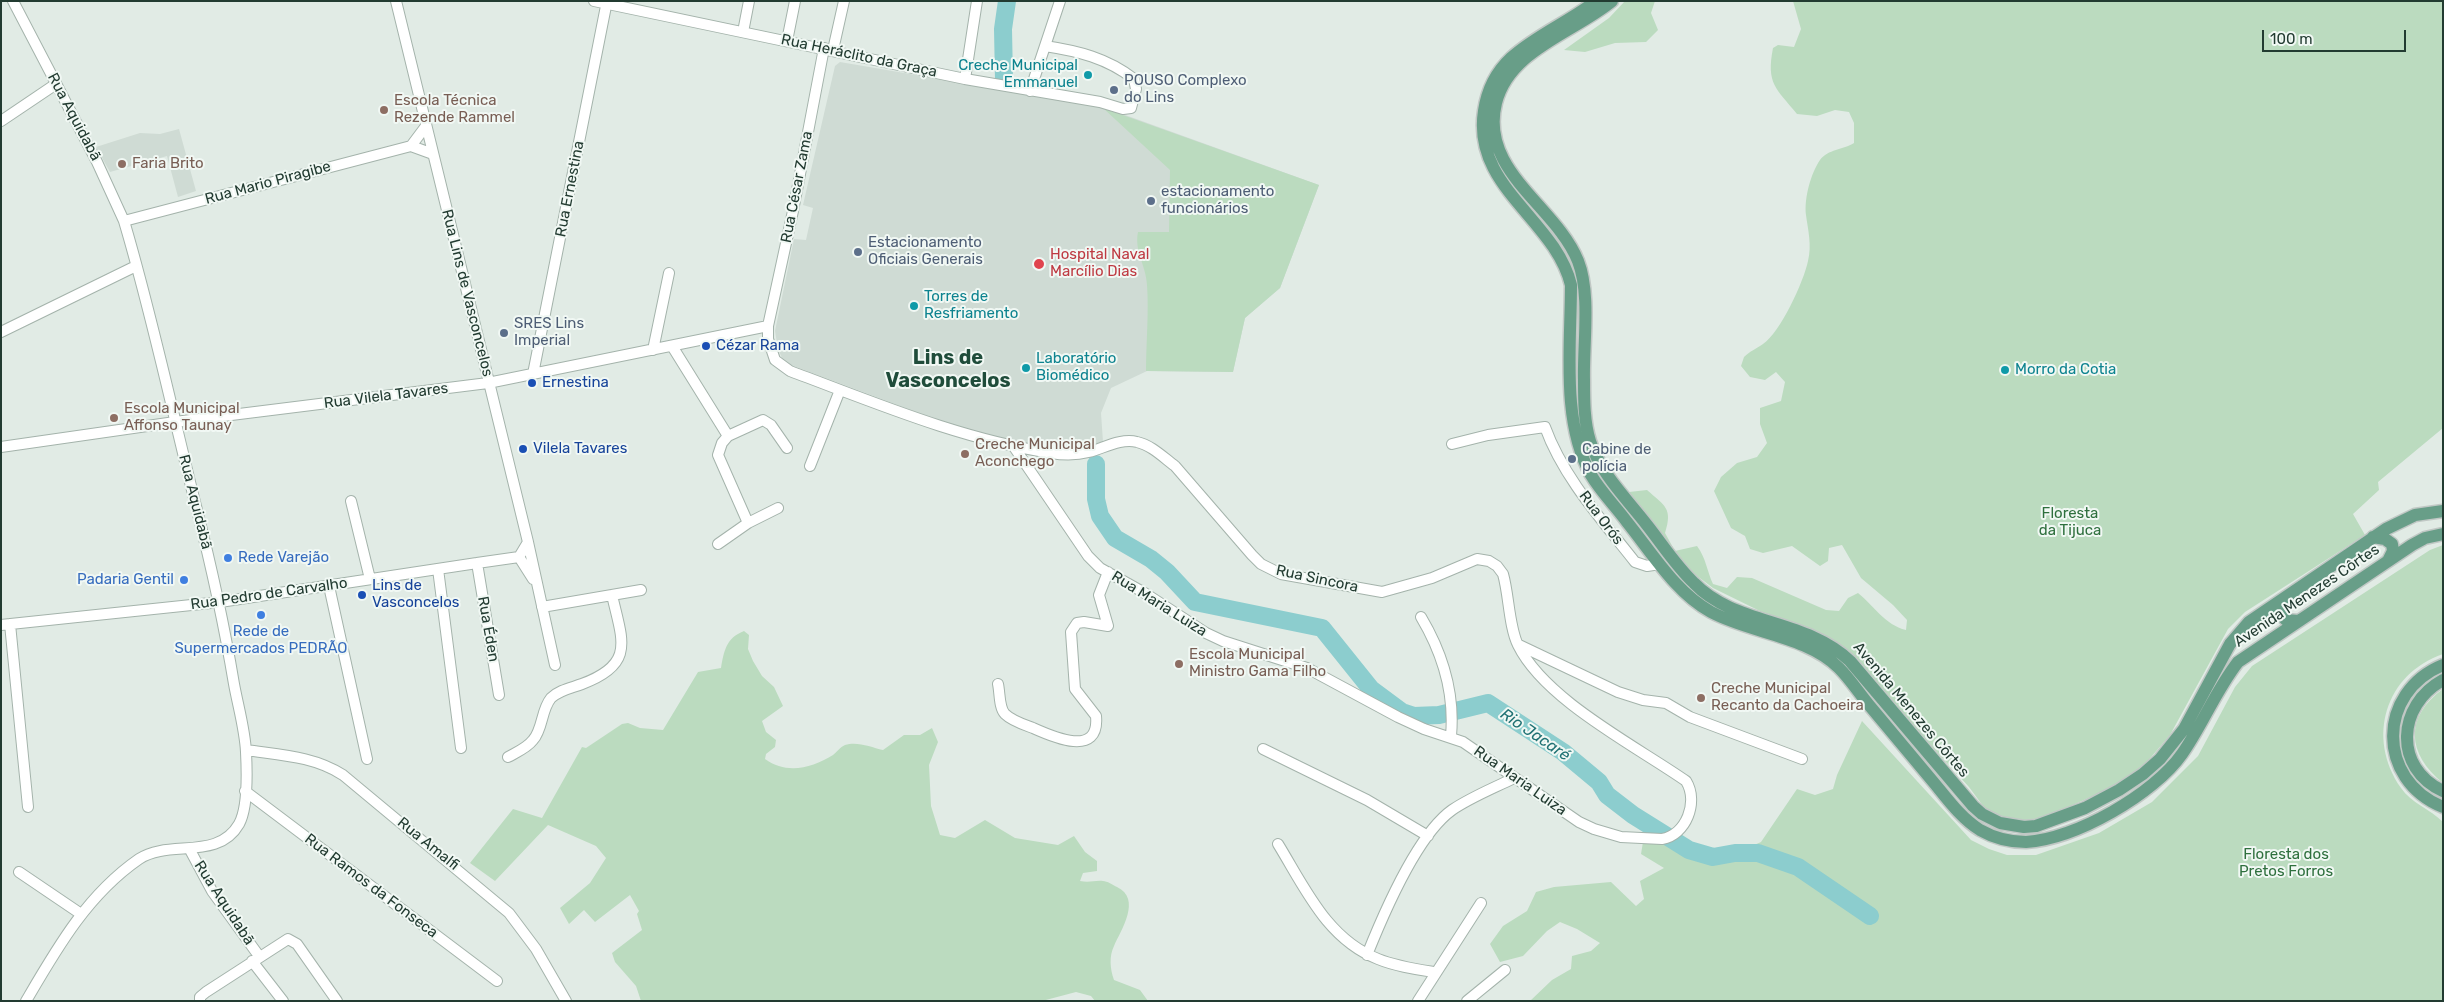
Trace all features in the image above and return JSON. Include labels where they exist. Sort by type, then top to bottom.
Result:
[{"type":"main road","name":"Avenida Menezes Côrtes","points":[[1596,1],[1582,12],[1525,46],[1509,60],[1498,74],[1490,89],[1482,119],[1483,135],[1492,169],[1558,254],[1567,271],[1571,285],[1571,415],[1581,455],[1593,478],[1660,564],[1693,600],[1710,612],[1806,647],[1838,667],[1968,820],[1988,834],[2014,842],[2039,841],[2099,818],[2148,789],[2181,756],[2226,678],[2238,662],[2388,561],[2425,538],[2443,534]]},
{"type":"main road","name":"Avenida Menezes Côrtes","points":[[1612,1],[1595,15],[1529,54],[1500,90],[1493,116],[1495,142],[1511,173],[1564,238],[1579,263],[1584,298],[1585,413],[1590,440],[1596,456],[1607,474],[1683,571],[1705,594],[1734,609],[1814,636],[1837,649],[1850,660],[1973,806],[1982,814],[2000,823],[2024,827],[2051,822],[2085,808],[2119,790],[2160,759],[2184,729],[2239,631],[2248,622],[2373,537],[2409,517],[2443,512]]},
{"type":"main road","points":[[2373,537],[2385,539],[2392,544],[2393,552],[2388,561]]},
{"type":"main road","points":[[2287,597],[2280,609],[2281,615],[2286,620],[2299,621]]},
{"type":"main road","points":[[2443,665],[2418,680],[2406,692],[2399,706],[2393,734],[2394,752],[2408,782],[2418,792],[2443,807]]},
{"type":"main road","points":[[2443,680],[2424,694],[2415,705],[2407,731],[2408,748],[2418,771],[2427,782],[2443,791]]},
{"type":"street","name":"Rua Aquidabã","points":[[13,1],[113,194],[124,221],[220,602],[246,750],[243,815],[231,834],[220,841],[190,850],[168,849],[153,852],[140,859],[116,878],[81,914],[66,934],[26,1001]]},
{"type":"street","name":"Rua Lins de Vasconcelos","points":[[396,1],[528,542],[555,665]]},
{"type":"street","name":"Rua Heráclito da Graça","points":[[594,1],[965,79],[1100,102],[1123,109],[1133,105],[1136,89],[1134,79],[1093,56],[1078,51],[1045,46]]},
{"type":"street","points":[[743,32],[749,1]]},
{"type":"street","points":[[787,41],[795,1]]},
{"type":"street","name":"Rua César Zama","points":[[768,326],[829,49],[844,1]]},
{"type":"street","points":[[965,79],[977,1]]},
{"type":"street","points":[[1030,91],[1060,1]]},
{"type":"street","name":"Rua Ernestina","points":[[533,374],[606,3]]},
{"type":"street","points":[[1,121],[56,84]]},
{"type":"street","points":[[426,126],[411,146],[433,154]]},
{"type":"street","name":"Rua Mario Piragibe","points":[[124,221],[411,146]]},
{"type":"street","points":[[1,332],[136,266]]},
{"type":"street","points":[[653,350],[669,273]]},
{"type":"street","points":[[768,326],[770,349],[780,365],[790,371],[960,434],[1014,447]]},
{"type":"street","name":"Rua Vilela Tavares","points":[[1,447],[175,422],[488,383],[768,326]]},
{"type":"street","points":[[672,346],[728,436]]},
{"type":"street","points":[[810,466],[840,390]]},
{"type":"street","points":[[748,523],[718,460],[719,450],[728,436],[763,420],[771,425],[786,448]]},
{"type":"street","name":"Rua Orós","points":[[1452,444],[1488,435],[1545,427],[1554,447],[1584,497],[1634,562],[1647,566],[1660,564]]},
{"type":"street","name":"Rua Sincora","points":[[1014,447],[1071,454],[1086,452],[1121,442],[1139,442],[1174,466],[1261,564],[1271,570],[1297,578],[1382,592],[1432,578],[1477,559],[1488,561],[1497,566],[1503,574],[1517,644],[1538,673],[1553,689],[1686,781],[1692,790],[1693,802],[1684,822],[1668,838]]},
{"type":"street","name":"Rua Maria Luiza","points":[[1014,447],[1088,556],[1108,572],[1163,604],[1190,624],[1214,637],[1307,668],[1407,721],[1424,729],[1450,736],[1480,753],[1579,822],[1594,829],[1621,837],[1668,838]]},
{"type":"street","points":[[352,501],[370,579]]},
{"type":"street","points":[[718,544],[748,523],[778,508]]},
{"type":"street","points":[[519,556],[528,542]]},
{"type":"street","name":"Rua Lins de Vasconcelos","points":[[519,556],[536,584]]},
{"type":"street","name":"Rua Pedro de Carvalho","points":[[6,624],[220,602],[519,556]]},
{"type":"street","name":"Rua Éden","points":[[477,563],[500,695]]},
{"type":"street","points":[[438,569],[461,748]]},
{"type":"street","points":[[998,684],[1002,710],[1014,720],[1067,742],[1082,741],[1090,736],[1095,729],[1096,716],[1074,689],[1071,632],[1077,623],[1084,622],[1108,626],[1099,594],[1108,572]]},
{"type":"street","points":[[329,586],[367,759]]},
{"type":"street","points":[[542,607],[641,590]]},
{"type":"street","points":[[508,757],[525,748],[534,740],[549,701],[557,692],[602,674],[619,659],[622,640],[612,595]]},
{"type":"street","points":[[1421,617],[1444,666],[1452,702],[1450,736]]},
{"type":"street","points":[[6,624],[28,808]]},
{"type":"street","points":[[1517,644],[1618,692],[1672,706],[1690,717],[1802,760]]},
{"type":"street","points":[[1263,749],[1367,800],[1428,836]]},
{"type":"street","name":"Rua Amalfi","points":[[246,750],[315,761],[343,774],[509,913],[536,950],[566,1001]]},
{"type":"street","points":[[1367,954],[1394,893],[1428,836],[1451,811],[1514,778]]},
{"type":"street","name":"Rua Ramos da Fonseca","points":[[245,791],[497,981]]},
{"type":"street","points":[[1278,844],[1323,917],[1342,937],[1367,954],[1389,963],[1434,972]]},
{"type":"street","name":"Rua Aquidabã","points":[[190,850],[212,891],[283,1001]]},
{"type":"street","points":[[19,872],[81,914]]},
{"type":"street","points":[[1418,1001],[1434,972],[1481,903]]},
{"type":"street","name":"Rua Aquidabã","points":[[200,1001],[200,997],[206,992],[256,958],[284,940],[292,939],[337,1001]]},
{"type":"street","points":[[1467,1001],[1505,970]]},
{"type":"shaded area","name":"Hospital Naval Marcílio Dias","points":[[840,62],[1103,107],[1319,185],[1280,288],[1245,318],[1233,372],[1147,371],[1111,388],[1101,413],[1103,442],[1073,448],[1034,445],[964,430],[791,365],[782,358],[778,349],[775,331],[794,239],[806,240],[813,208],[803,205],[835,66]]},
{"type":"shaded area","name":"Faria Brito","points":[[179,129],[196,191],[178,197],[167,156],[110,172],[96,147],[140,133],[160,134]]},
{"type":"green space","points":[[1625,1],[1655,1],[1651,13],[1658,30],[1646,42],[1615,43],[1585,52],[1564,50],[1609,18]]},
{"type":"green space","name":"Floresta da Tijuca","points":[[1793,1],[2443,1],[2443,428],[2378,482],[2379,490],[2353,514],[2365,535],[2245,612],[2228,629],[2170,735],[2146,763],[2121,783],[2038,821],[2004,820],[1986,810],[1969,787],[1834,641],[1770,616],[1713,588],[1688,569],[1653,527],[1629,492],[1647,490],[1663,504],[1668,513],[1665,533],[1675,551],[1697,546],[1713,584],[1727,588],[1737,577],[1752,578],[1826,610],[1839,611],[1848,598],[1858,593],[1886,620],[1906,630],[1907,620],[1893,605],[1861,578],[1842,545],[1829,548],[1828,561],[1820,566],[1792,546],[1763,553],[1750,549],[1745,536],[1731,528],[1714,491],[1721,477],[1737,463],[1757,457],[1767,443],[1760,424],[1760,408],[1781,401],[1785,382],[1776,372],[1765,380],[1750,377],[1741,366],[1744,357],[1763,344],[1777,329],[1802,281],[1810,249],[1806,201],[1809,186],[1817,165],[1823,156],[1854,143],[1854,123],[1849,112],[1835,110],[1817,116],[1797,114],[1774,85],[1771,70],[1773,48],[1778,45],[1794,47],[1801,29]]},
{"type":"green space","points":[[1103,108],[1319,185],[1280,288],[1245,318],[1233,372],[1146,371],[1147,285],[1137,239],[1138,232],[1169,232],[1170,170]]},
{"type":"green space","name":"Floresta dos Pretos Forros","points":[[2443,545],[2443,654],[2423,663],[2407,676],[2395,692],[2387,710],[2384,729],[2385,749],[2390,769],[2401,788],[2410,798],[2443,822],[2443,1001],[1530,1001],[1552,980],[1571,969],[1572,956],[1591,951],[1600,943],[1577,929],[1560,922],[1547,931],[1523,956],[1500,962],[1490,944],[1503,926],[1527,911],[1536,892],[1554,887],[1611,882],[1636,906],[1644,899],[1640,881],[1664,868],[1641,854],[1643,842],[1681,839],[1711,858],[1736,853],[1761,842],[1797,789],[1815,795],[1833,789],[1837,775],[1862,721],[1971,840],[1989,849],[2007,855],[2036,855],[2099,833],[2152,802],[2198,756],[2235,687],[2252,666],[2430,550]]},
{"type":"green space","points":[[744,631],[749,635],[748,649],[753,661],[762,676],[774,687],[783,706],[762,721],[766,732],[776,740],[775,747],[766,754],[765,759],[782,767],[799,768],[825,760],[845,745],[859,744],[883,750],[904,735],[920,735],[932,728],[938,742],[929,765],[931,806],[940,835],[955,838],[985,820],[1015,838],[1058,845],[1074,836],[1085,852],[1097,861],[1097,871],[1083,873],[1080,881],[1106,882],[1124,892],[1128,899],[1129,907],[1125,923],[1111,954],[1112,971],[1114,980],[1140,990],[1148,1001],[1095,1001],[1091,996],[1076,992],[1042,1001],[641,1001],[636,986],[615,962],[612,953],[642,930],[637,914],[639,911],[630,895],[595,922],[584,910],[569,924],[560,908],[590,883],[606,858],[596,846],[548,825],[495,881],[470,863],[513,809],[542,818],[582,747],[586,748],[622,724],[628,723],[640,728],[663,730],[698,672],[721,668],[725,651],[730,641],[733,637]]},
{"type":"green space","points":[[2443,689],[2443,783],[2422,760],[2415,736],[2416,723],[2421,711]]},
{"type":"waterway","name":"Rio Jacaré","points":[[1004,80],[1003,29],[1007,1]]},
{"type":"waterway","name":"Rio Jacaré","points":[[1096,464],[1096,499],[1100,516],[1115,538],[1151,559],[1167,572],[1195,602],[1322,628],[1371,689],[1402,712],[1414,716],[1439,715],[1488,703],[1563,752],[1599,782],[1607,795],[1633,815],[1689,850],[1713,857],[1735,853],[1758,853],[1798,867],[1870,916]]},
{"type":"place","name":"Creche Municipal Emmanuel","points":[[1088,75]]},
{"type":"place","name":"POUSO Complexo do Lins","points":[[1114,90]]},
{"type":"place","name":"Escola Técnica Rezende Rammel","points":[[384,110]]},
{"type":"place","name":"Faria Brito","points":[[122,164]]},
{"type":"place","name":"estacionamento funcionários","points":[[1151,201]]},
{"type":"place","name":"Estacionamento Oficiais Generais","points":[[858,252]]},
{"type":"place","name":"Hospital Naval Marcílio Dias","points":[[1039,264]]},
{"type":"place","name":"Torres de Resfriamento","points":[[914,306]]},
{"type":"place","name":"SRES Lins Imperial","points":[[504,333]]},
{"type":"place","name":"Cézar Rama","points":[[706,346]]},
{"type":"place","name":"Laboratório Biomédico","points":[[1026,368]]},
{"type":"place","name":"Morro da Cotia","points":[[2005,370]]},
{"type":"place","name":"Ernestina","points":[[532,383]]},
{"type":"place","name":"Escola Municipal Affonso Taunay","points":[[114,418]]},
{"type":"place","name":"Vilela Tavares","points":[[523,449]]},
{"type":"place","name":"Creche Municipal Aconchego","points":[[965,454]]},
{"type":"place","name":"Cabine de polícia","points":[[1572,459]]},
{"type":"place","name":"Rede Varejão","points":[[228,558]]},
{"type":"place","name":"Padaria Gentil","points":[[184,580]]},
{"type":"place","name":"Lins de Vasconcelos","points":[[362,595]]},
{"type":"place","name":"Rede de Supermercados PEDRÃO","points":[[261,615]]},
{"type":"place","name":"Escola Municipal Ministro Gama Filho","points":[[1179,664]]},
{"type":"place","name":"Creche Municipal Recanto da Cachoeira","points":[[1701,698]]},
{"type":"district","name":"Lins de Vasconcelos","points":[[948,370]]}]
